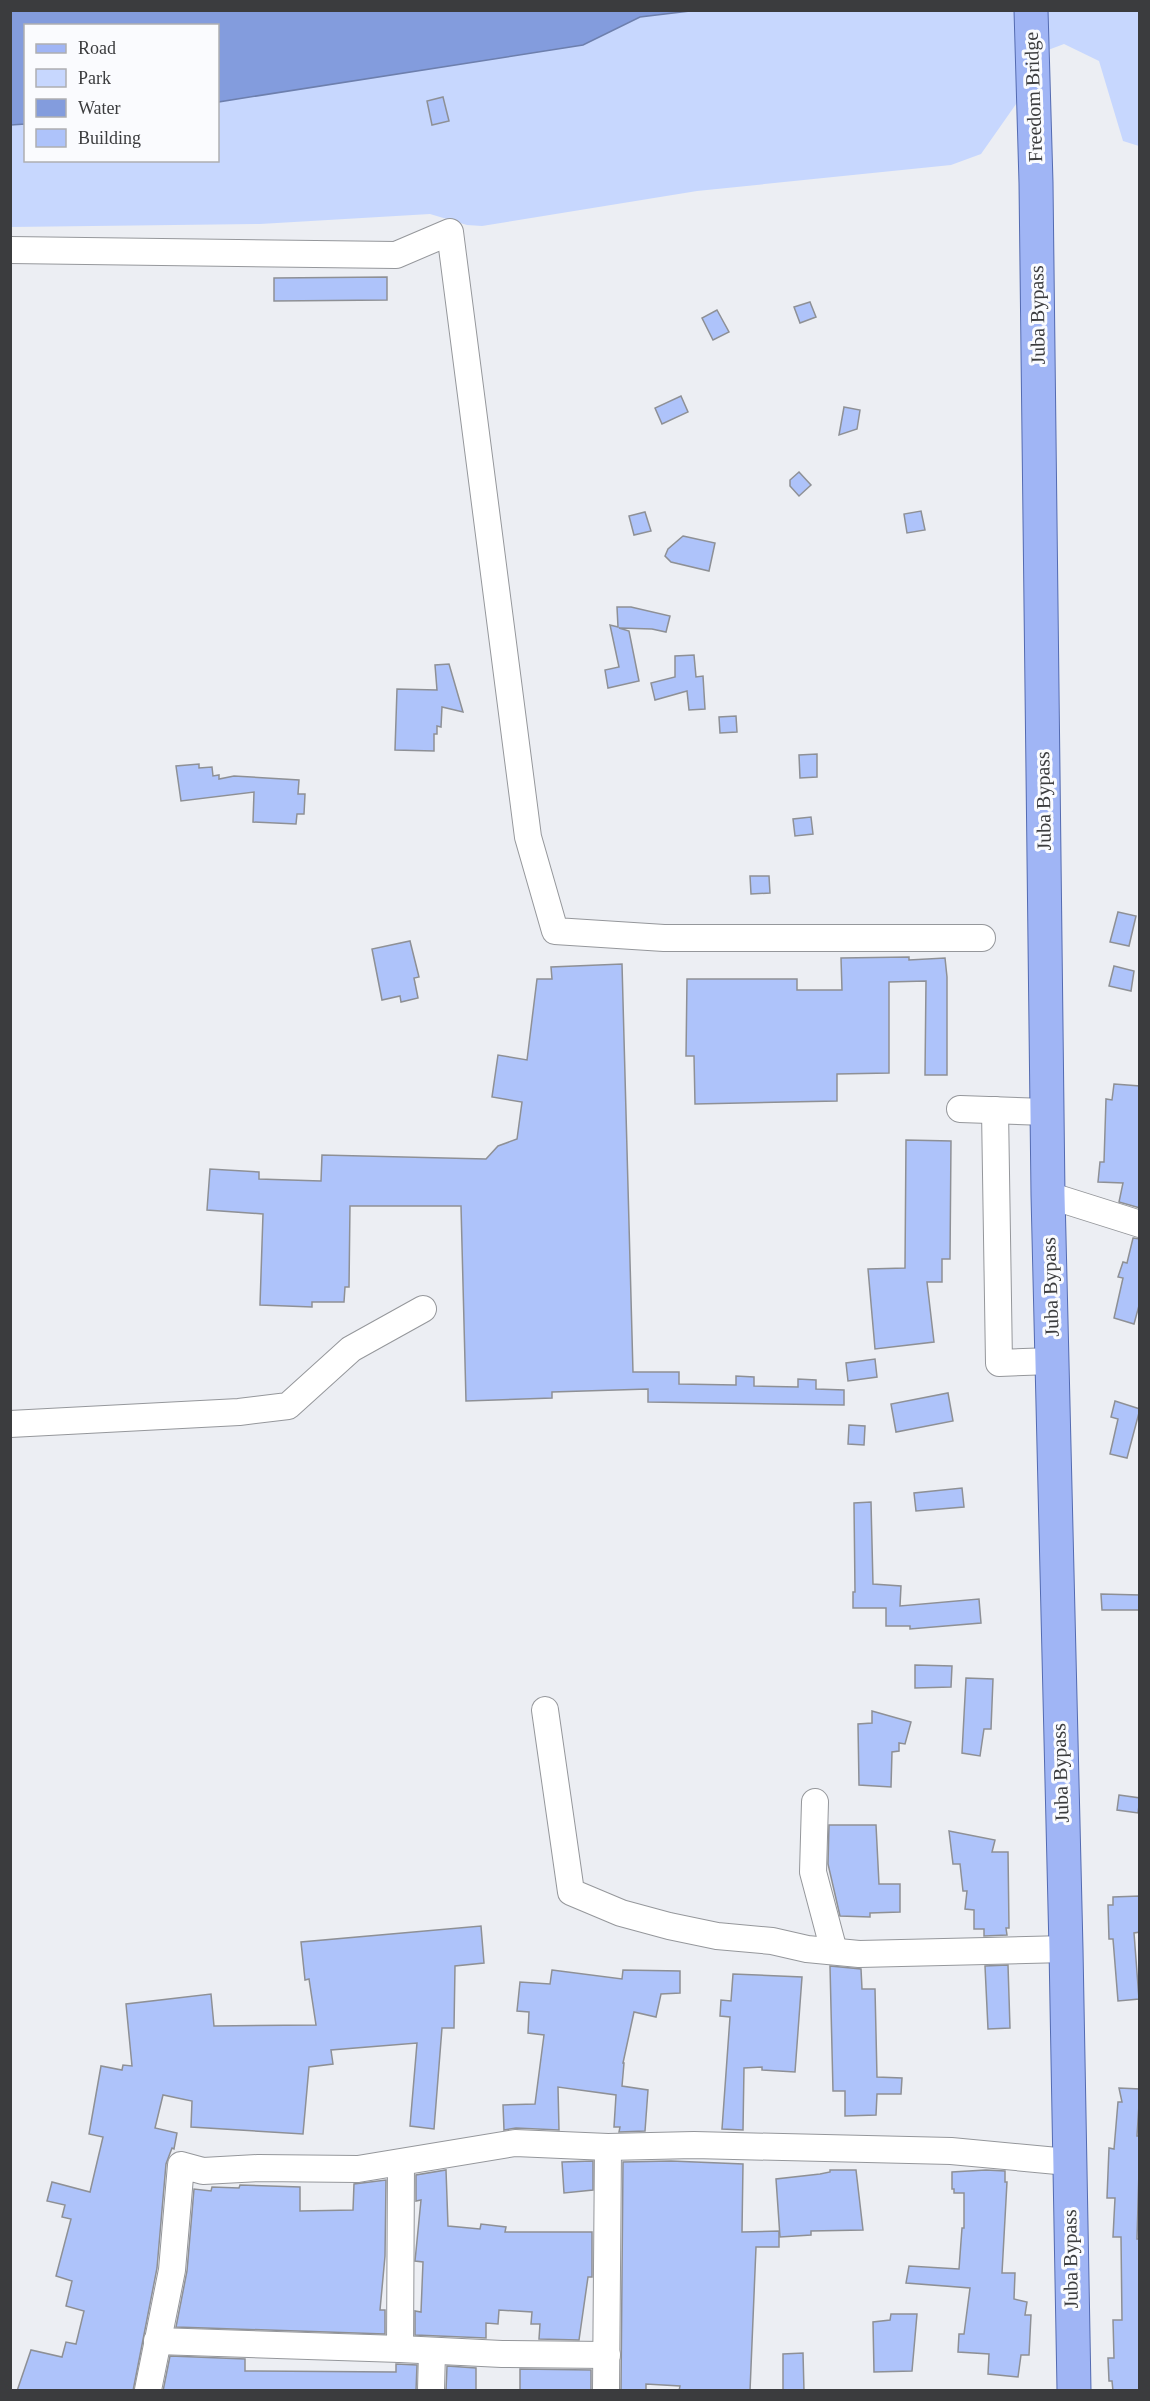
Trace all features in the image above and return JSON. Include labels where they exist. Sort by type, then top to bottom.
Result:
[{"type":"main road","name":"Freedom Bridge","points":[[1031,10],[1036,183]]},
{"type":"main road","name":"Juba Bypass","points":[[1036,183],[1048,1195],[1074,2391]]},
{"type":"street","points":[[10,250],[396,255],[450,232],[528,837],[555,931],[664,938],[982,938]]},
{"type":"street","points":[[960,1109],[1047,1112]]},
{"type":"street","points":[[995,1110],[999,1364],[1052,1361]]},
{"type":"street","points":[[1048,1195],[1140,1224]]},
{"type":"street","points":[[10,1424],[239,1412],[288,1406],[351,1349],[423,1309]]},
{"type":"street","points":[[545,1710],[571,1892],[621,1913],[669,1926],[717,1936],[772,1941],[807,1949],[859,1954],[1066,1949]]},
{"type":"street","points":[[815,1803],[813,1872],[834,1951]]},
{"type":"street","points":[[148,2391],[172,2270],[181,2165],[203,2171],[258,2168],[358,2169],[515,2143],[608,2147],[694,2145],[951,2151],[1068,2162]]},
{"type":"street","points":[[606,2391],[608,2147]]},
{"type":"street","points":[[400,2349],[401,2163]]},
{"type":"street","points":[[157,2341],[432,2352],[607,2355]]},
{"type":"street","points":[[431,2391],[432,2352]]},
{"type":"green space","points":[[690,10],[1139,11],[1139,146],[1123,141],[1099,61],[1064,44],[1040,53],[1023,94],[981,154],[951,165],[697,191],[482,226],[467,225],[430,214],[260,224],[11,227],[10,125],[24,124],[24,162],[219,162],[219,102],[583,45],[640,17]]},
{"type":"water","points":[[11,10],[690,11],[640,17],[583,45],[219,102],[219,24],[24,24],[24,124],[11,125]]},
{"type":"building","points":[[443,97],[449,121],[432,125],[427,101]]},
{"type":"building","points":[[387,277],[387,300],[274,301],[274,278]]},
{"type":"building","points":[[810,302],[816,317],[800,323],[794,307]]},
{"type":"building","points":[[717,310],[729,332],[713,340],[702,318]]},
{"type":"building","points":[[681,396],[688,412],[662,424],[655,408]]},
{"type":"building","points":[[844,407],[860,410],[857,429],[839,435]]},
{"type":"building","points":[[799,472],[811,485],[799,496],[790,486],[790,480]]},
{"type":"building","points":[[921,511],[925,530],[907,533],[904,514]]},
{"type":"building","points":[[645,512],[651,531],[634,535],[629,516]]},
{"type":"building","points":[[683,536],[715,543],[709,571],[671,562],[665,556],[668,549]]},
{"type":"building","points":[[617,607],[631,607],[670,616],[666,632],[652,629],[619,628],[629,631],[639,681],[608,688],[605,670],[619,667],[610,625],[618,627]]},
{"type":"building","points":[[694,655],[696,677],[703,676],[705,709],[689,710],[687,691],[655,700],[651,683],[675,677],[675,656]]},
{"type":"building","points":[[449,664],[463,712],[442,707],[441,727],[437,726],[437,734],[434,734],[434,751],[395,750],[397,689],[437,690],[435,665]]},
{"type":"building","points":[[736,716],[737,732],[720,733],[719,717]]},
{"type":"building","points":[[817,754],[817,777],[800,778],[799,755]]},
{"type":"building","points":[[199,764],[199,768],[212,767],[213,776],[219,775],[219,779],[234,776],[299,780],[298,794],[305,794],[304,814],[297,814],[296,824],[253,822],[254,792],[181,801],[176,766]]},
{"type":"building","points":[[811,817],[813,834],[795,836],[793,819]]},
{"type":"building","points":[[750,876],[769,876],[770,893],[751,894]]},
{"type":"building","points":[[1118,912],[1136,916],[1129,946],[1110,942]]},
{"type":"building","points":[[410,941],[419,977],[414,978],[418,998],[401,1002],[400,996],[382,1000],[372,949]]},
{"type":"building","points":[[909,957],[909,960],[945,958],[947,1075],[925,1075],[926,981],[889,982],[889,1073],[837,1074],[837,1101],[695,1104],[694,1056],[686,1056],[687,979],[797,979],[797,990],[842,990],[841,958]]},
{"type":"building","points":[[622,964],[633,1372],[679,1372],[679,1384],[736,1385],[736,1376],[754,1377],[754,1386],[798,1387],[798,1379],[816,1380],[816,1389],[844,1390],[844,1405],[648,1402],[648,1389],[552,1392],[552,1398],[466,1401],[461,1206],[350,1206],[349,1287],[345,1287],[344,1302],[312,1302],[312,1307],[260,1305],[263,1214],[207,1210],[210,1169],[259,1172],[259,1179],[321,1181],[322,1155],[486,1159],[498,1146],[517,1139],[522,1102],[492,1097],[498,1055],[527,1060],[537,979],[552,979],[551,967]]},
{"type":"building","points":[[1114,966],[1134,971],[1131,991],[1109,986]]},
{"type":"building","points":[[1114,1084],[1140,1086],[1140,1208],[1119,1202],[1123,1183],[1098,1182],[1100,1162],[1104,1162],[1106,1099],[1112,1100]]},
{"type":"building","points":[[906,1140],[951,1141],[950,1259],[942,1259],[942,1282],[927,1282],[934,1342],[875,1349],[868,1269],[905,1268]]},
{"type":"building","points":[[1133,1238],[1140,1239],[1140,1302],[1134,1324],[1114,1318],[1123,1278],[1118,1277],[1123,1262],[1127,1263]]},
{"type":"building","points":[[875,1359],[877,1377],[848,1381],[846,1363]]},
{"type":"building","points":[[948,1393],[953,1421],[896,1432],[891,1404]]},
{"type":"building","points":[[1115,1401],[1140,1409],[1127,1458],[1110,1454],[1118,1419],[1111,1417]]},
{"type":"building","points":[[849,1425],[865,1426],[864,1445],[848,1444]]},
{"type":"building","points":[[962,1488],[964,1507],[916,1511],[914,1493]]},
{"type":"building","points":[[871,1502],[873,1584],[901,1586],[900,1606],[979,1599],[981,1623],[910,1629],[910,1626],[886,1626],[886,1608],[853,1608],[853,1592],[855,1592],[854,1503]]},
{"type":"building","points":[[1101,1594],[1140,1595],[1140,1610],[1102,1610]]},
{"type":"building","points":[[915,1665],[952,1666],[951,1687],[915,1688]]},
{"type":"building","points":[[966,1678],[993,1679],[991,1729],[984,1729],[980,1756],[962,1753]]},
{"type":"building","points":[[872,1711],[911,1722],[905,1744],[899,1743],[899,1751],[892,1752],[891,1787],[859,1785],[858,1724],[872,1723]]},
{"type":"building","points":[[1119,1795],[1140,1798],[1138,1813],[1117,1810]]},
{"type":"building","points":[[829,1825],[876,1825],[879,1884],[900,1884],[900,1912],[870,1913],[870,1917],[840,1916],[828,1864]]},
{"type":"building","points":[[949,1831],[995,1840],[992,1852],[1008,1852],[1009,1928],[1006,1928],[1007,1935],[984,1936],[984,1929],[974,1929],[974,1910],[965,1909],[967,1891],[963,1891],[960,1864],[953,1864]]},
{"type":"building","points":[[1140,1896],[1140,1932],[1134,1933],[1139,1999],[1118,2001],[1113,1939],[1109,1939],[1108,1905],[1113,1905],[1113,1897]]},
{"type":"building","points":[[481,1926],[484,1963],[455,1966],[454,2028],[442,2028],[434,2129],[410,2126],[417,2043],[331,2050],[333,2064],[309,2067],[303,2134],[191,2127],[192,2101],[163,2095],[155,2128],[177,2133],[174,2149],[172,2148],[166,2164],[157,2268],[133,2391],[17,2391],[31,2350],[62,2357],[66,2342],[76,2344],[84,2311],[66,2306],[72,2281],[56,2276],[71,2219],[62,2217],[65,2205],[47,2201],[52,2182],[90,2192],[103,2137],[89,2134],[101,2066],[122,2070],[123,2065],[132,2066],[126,2004],[211,1994],[214,2026],[316,2025],[309,1979],[305,1980],[301,1942]]},
{"type":"building","points":[[1008,1965],[1010,2028],[988,2029],[985,1966]]},
{"type":"building","points":[[830,1966],[861,1969],[862,1989],[875,1989],[877,2077],[902,2078],[901,2094],[877,2094],[876,2115],[845,2116],[845,2091],[833,2091]]},
{"type":"building","points":[[552,1970],[622,1979],[623,1970],[680,1971],[680,1993],[661,1994],[656,2017],[634,2012],[623,2063],[622,2086],[648,2090],[645,2131],[619,2132],[620,2127],[614,2127],[616,2095],[558,2087],[559,2130],[516,2128],[504,2130],[503,2105],[535,2104],[544,2035],[528,2033],[529,2012],[517,2011],[520,1982],[550,1984]]},
{"type":"building","points":[[733,1974],[802,1977],[795,2072],[762,2070],[762,2067],[744,2068],[743,2130],[722,2129],[730,2017],[720,2016],[721,2000],[731,2001]]},
{"type":"building","points":[[1119,2088],[1140,2089],[1137,2136],[1140,2136],[1137,2239],[1140,2239],[1140,2391],[1113,2391],[1112,2381],[1109,2381],[1108,2358],[1114,2358],[1113,2320],[1122,2320],[1121,2237],[1113,2237],[1115,2198],[1107,2198],[1109,2148],[1114,2149],[1118,2102],[1122,2102]]},
{"type":"building","points":[[593,2161],[593,2190],[564,2193],[562,2162]]},
{"type":"building","points":[[623,2162],[743,2164],[742,2232],[779,2231],[779,2247],[756,2247],[750,2391],[679,2391],[680,2386],[646,2384],[646,2391],[621,2391]]},
{"type":"building","points":[[446,2170],[448,2226],[480,2229],[481,2224],[506,2227],[505,2232],[592,2232],[592,2277],[588,2277],[579,2340],[539,2339],[540,2324],[531,2324],[532,2312],[499,2310],[498,2324],[486,2323],[486,2338],[415,2335],[415,2311],[421,2312],[423,2262],[415,2261],[421,2200],[416,2201],[416,2175]]},
{"type":"building","points":[[830,2170],[856,2170],[863,2230],[811,2231],[811,2235],[780,2237],[776,2179],[820,2174],[830,2172]]},
{"type":"building","points":[[1005,2171],[1005,2182],[1007,2182],[1002,2273],[1015,2273],[1014,2299],[1027,2302],[1025,2315],[1031,2315],[1029,2355],[1021,2355],[1018,2377],[988,2374],[989,2354],[958,2352],[959,2334],[964,2334],[970,2288],[906,2283],[909,2266],[959,2269],[962,2228],[964,2228],[964,2193],[954,2193],[952,2172]]},
{"type":"building","points":[[386,2180],[385,2256],[380,2310],[385,2310],[385,2334],[176,2327],[187,2271],[194,2189],[211,2191],[212,2187],[239,2188],[240,2185],[300,2187],[300,2211],[353,2210],[354,2184]]},
{"type":"building","points":[[891,2314],[917,2314],[912,2371],[874,2372],[873,2322],[890,2320]]},
{"type":"building","points":[[803,2353],[804,2391],[783,2391],[783,2354]]},
{"type":"building","points":[[170,2356],[245,2359],[245,2371],[396,2372],[396,2364],[417,2365],[416,2391],[163,2391]]},
{"type":"building","points":[[447,2366],[476,2368],[476,2391],[446,2391]]},
{"type":"building","points":[[520,2369],[591,2370],[591,2391],[520,2391]]}]
